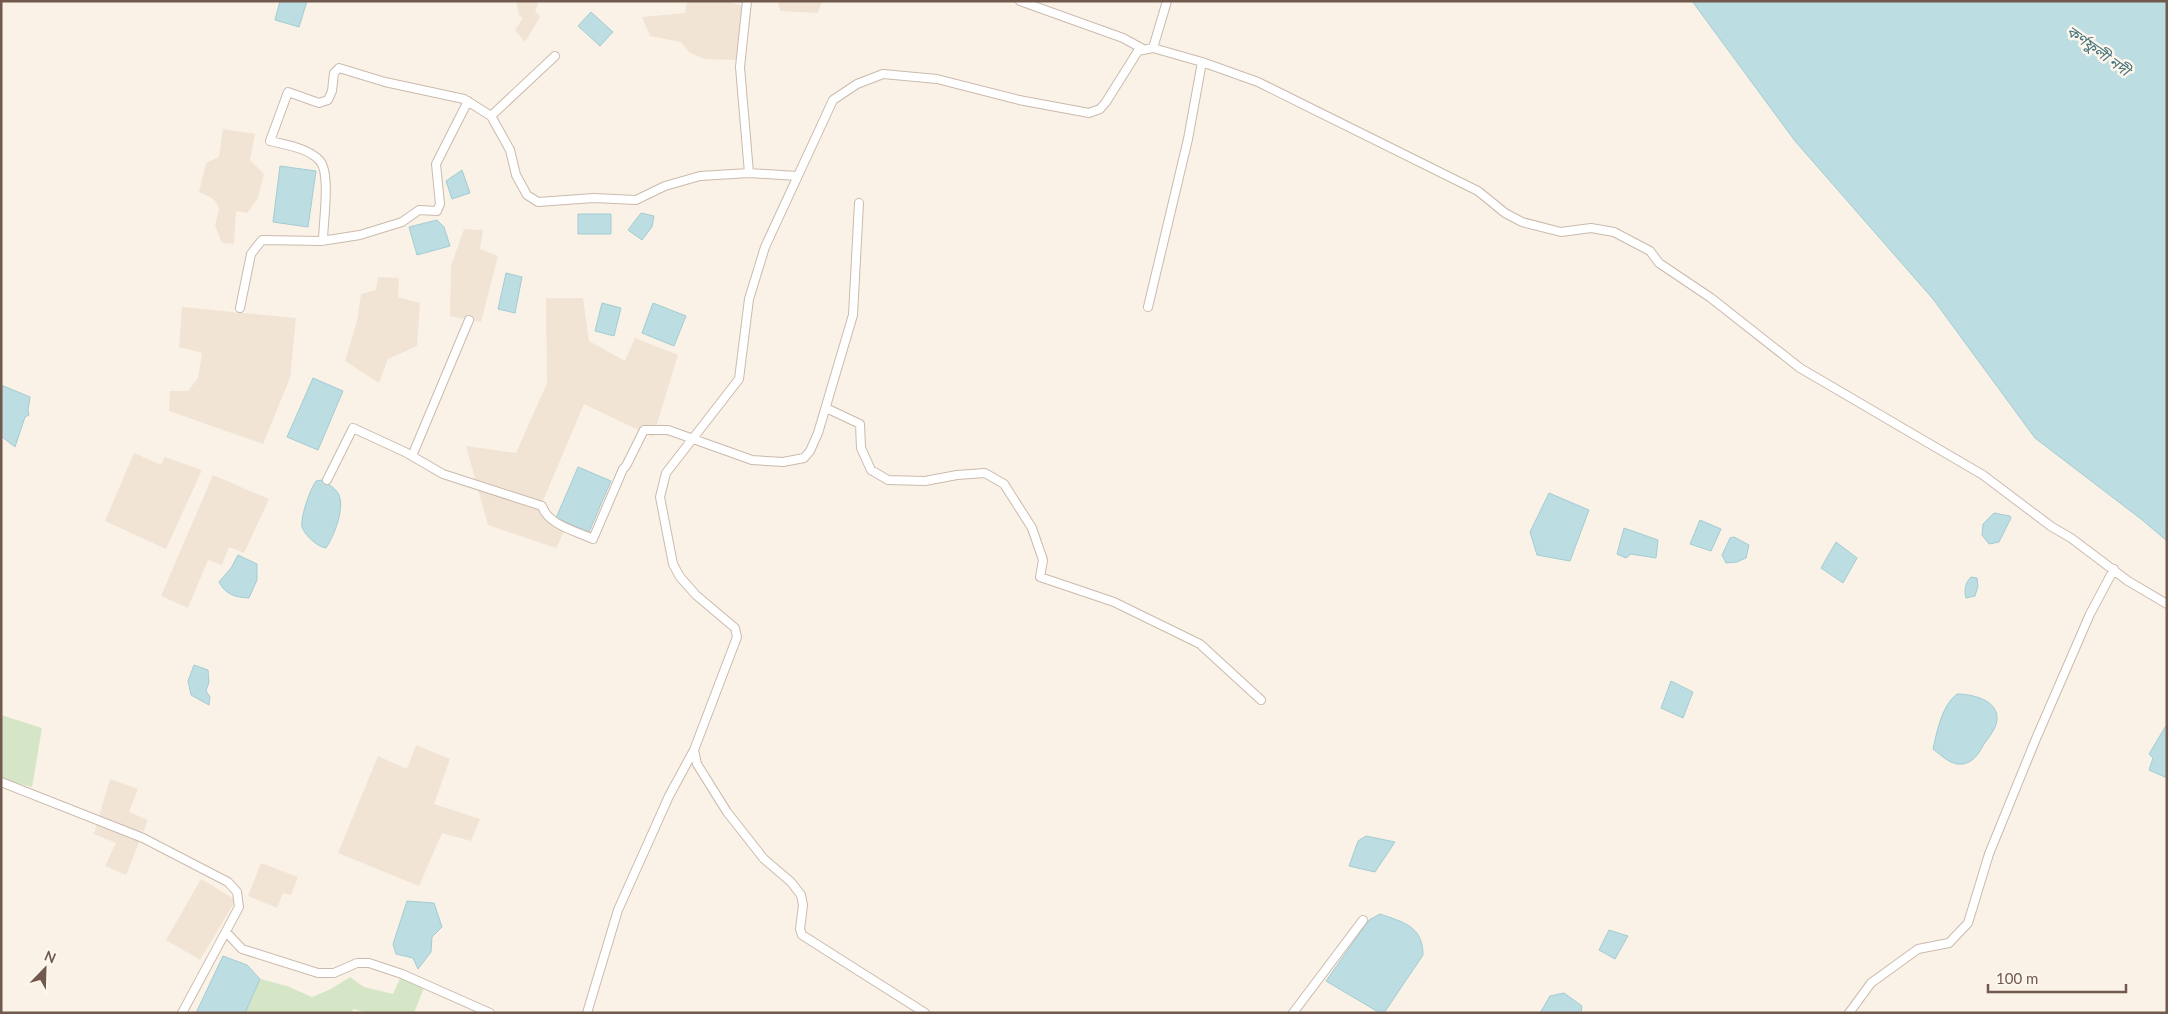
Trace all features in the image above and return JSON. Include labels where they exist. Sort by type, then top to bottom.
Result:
[{"type":"street","points":[[746,1],[740,67],[749,172]]},
{"type":"street","points":[[1020,1],[1123,38],[1143,49]]},
{"type":"street","points":[[1153,48],[1167,1]]},
{"type":"street","points":[[586,1013],[618,910],[669,796],[694,750],[737,637],[735,628],[687,586],[673,564],[660,497],[666,473],[739,379],[749,299],[765,248],[833,100],[857,84],[884,74],[937,79],[1020,100],[1089,113],[1100,109],[1138,52],[1143,49],[1153,48],[1202,62],[1258,82],[1478,191],[1505,213],[1522,222],[1561,232],[1591,228],[1614,232],[1650,251],[1659,263],[1711,298],[1800,368],[1983,475],[2128,581],[2167,604]]},
{"type":"street","points":[[491,116],[555,56]]},
{"type":"street","points":[[1148,307],[1188,139],[1202,62]]},
{"type":"street","points":[[323,241],[326,187],[324,169],[319,160],[304,150],[270,141],[288,92],[319,102],[328,100],[332,91],[334,73],[339,68],[468,102],[491,116],[510,150],[516,175],[526,195],[538,202],[594,198],[636,200],[665,186],[700,176],[749,172],[797,176]]},
{"type":"street","points":[[240,308],[251,254],[262,240],[323,241],[360,235],[402,222],[420,210],[437,211],[440,204],[436,164],[468,102]]},
{"type":"street","points":[[327,480],[353,428],[412,456],[443,474],[476,483],[542,506],[544,514],[556,522],[593,539],[623,469],[644,430],[668,430],[752,460],[783,462],[804,458],[810,452],[826,408],[853,315],[859,203]]},
{"type":"street","points":[[412,456],[469,320]]},
{"type":"street","points":[[826,408],[860,424],[861,448],[871,470],[888,480],[925,482],[957,475],[985,474],[1004,484],[1032,528],[1043,560],[1040,577],[1114,602],[1200,644],[1261,700]]},
{"type":"street","points":[[1849,1013],[1871,983],[1918,949],[1949,943],[1968,923],[1990,854],[2032,749],[2090,614],[2114,569]]},
{"type":"street","points":[[694,750],[697,764],[727,812],[764,859],[791,882],[801,895],[803,905],[800,929],[802,935],[925,1013]]},
{"type":"street","points":[[1,782],[143,838],[228,882],[237,892],[238,907],[182,1013]]},
{"type":"street","points":[[1293,1013],[1363,920]]},
{"type":"street","points":[[226,932],[242,949],[318,974],[334,973],[357,963],[370,963],[402,974],[485,1012]]},
{"type":"shaded area","points":[[516,1],[539,1],[535,11],[540,17],[525,42],[515,30],[523,18],[519,15]]},
{"type":"shaded area","points":[[687,1],[727,1],[742,6],[737,60],[705,59],[690,53],[681,42],[650,36],[642,17],[685,13]]},
{"type":"shaded area","points":[[778,1],[822,1],[818,13],[780,11]]},
{"type":"shaded area","points":[[223,129],[255,134],[250,160],[264,174],[258,198],[247,213],[236,211],[234,244],[222,243],[215,225],[219,209],[217,203],[212,198],[199,192],[206,163],[219,157]]},
{"type":"shaded area","points":[[464,229],[483,230],[480,249],[498,256],[481,322],[450,316],[451,266]]},
{"type":"shaded area","points":[[378,277],[399,278],[398,297],[420,303],[417,346],[388,359],[379,383],[345,361],[357,321],[361,294],[376,290]]},
{"type":"shaded area","points":[[546,298],[583,298],[589,341],[625,361],[635,338],[678,355],[653,437],[584,404],[539,510],[566,528],[556,548],[488,525],[466,446],[516,453],[547,383]]},
{"type":"shaded area","points":[[182,307],[296,318],[290,378],[263,444],[169,411],[170,391],[188,391],[198,378],[202,353],[179,347]]},
{"type":"shaded area","points":[[134,453],[161,465],[165,457],[202,470],[166,549],[105,521]]},
{"type":"shaded area","points":[[213,475],[269,499],[244,553],[229,547],[222,565],[208,560],[188,608],[161,596]]},
{"type":"shaded area","points":[[416,745],[450,759],[434,804],[480,819],[471,841],[442,833],[419,886],[338,853],[378,756],[407,769]]},
{"type":"shaded area","points":[[110,779],[138,789],[129,812],[148,820],[126,875],[105,866],[116,843],[94,834]]},
{"type":"shaded area","points":[[261,863],[298,877],[291,895],[283,893],[277,908],[248,896]]},
{"type":"shaded area","points":[[201,879],[236,900],[200,960],[166,940]]},
{"type":"green space","points":[[1,715],[42,728],[32,787],[1,779]]},
{"type":"green space","points":[[402,974],[425,985],[414,1013],[370,1013],[353,1009],[352,1013],[245,1013],[260,979],[287,986],[312,997],[331,989],[350,977],[364,987],[393,994]]},
{"type":"water","points":[[280,1],[307,1],[299,27],[275,20]]},
{"type":"water","name":"কর্ণফুলী নদী","points":[[1692,1],[2167,1],[2167,541],[2035,438],[1933,299],[1795,141]]},
{"type":"water","points":[[591,12],[613,32],[600,46],[578,26]]},
{"type":"water","points":[[280,166],[316,171],[308,227],[273,222]]},
{"type":"water","points":[[462,170],[470,193],[452,199],[446,181]]},
{"type":"water","points":[[641,213],[654,216],[652,227],[642,240],[628,230]]},
{"type":"water","points":[[578,214],[611,214],[611,234],[578,234]]},
{"type":"water","points":[[437,220],[444,227],[450,246],[417,255],[409,227]]},
{"type":"water","points":[[506,273],[522,277],[515,313],[498,309]]},
{"type":"water","points":[[602,303],[621,308],[614,336],[595,331]]},
{"type":"water","points":[[653,303],[686,316],[674,346],[642,333]]},
{"type":"water","points":[[313,378],[343,391],[318,450],[287,437]]},
{"type":"water","points":[[1,385],[30,397],[29,415],[25,417],[15,447],[1,436]]},
{"type":"water","points":[[578,467],[611,481],[589,532],[556,518]]},
{"type":"water","points":[[322,480],[333,487],[338,493],[341,506],[335,529],[326,548],[319,546],[312,540],[302,527],[304,511],[311,490],[316,481]]},
{"type":"water","points":[[1549,493],[1589,510],[1570,561],[1537,555],[1530,532]]},
{"type":"water","points":[[1994,513],[2010,516],[2011,518],[1999,542],[1989,544],[1982,535],[1983,524]]},
{"type":"water","points":[[1700,520],[1721,529],[1711,551],[1690,544]]},
{"type":"water","points":[[1624,528],[1658,540],[1656,558],[1631,554],[1626,558],[1617,554]]},
{"type":"water","points":[[1734,537],[1749,545],[1746,558],[1737,562],[1726,563],[1722,555],[1730,538]]},
{"type":"water","points":[[1836,542],[1857,558],[1843,583],[1821,568]]},
{"type":"water","points":[[238,555],[257,564],[257,580],[249,598],[231,594],[219,582],[231,568]]},
{"type":"water","points":[[1971,577],[1977,578],[1978,586],[1975,596],[1966,598],[1967,582]]},
{"type":"water","points":[[194,665],[208,670],[209,682],[206,691],[210,697],[209,705],[191,695],[188,681]]},
{"type":"water","points":[[1671,681],[1693,692],[1683,718],[1661,708]]},
{"type":"water","points":[[1957,694],[1970,695],[1989,703],[1994,708],[1997,720],[1992,733],[1976,757],[1963,764],[1950,762],[1933,749],[1944,711]]},
{"type":"water","points":[[2167,724],[2167,778],[2149,770],[2153,758],[2149,754]]},
{"type":"water","points":[[1366,836],[1395,842],[1375,872],[1349,866],[1358,841]]},
{"type":"water","points":[[407,901],[434,903],[442,927],[432,937],[431,952],[418,969],[413,958],[396,954],[393,944]]},
{"type":"water","points":[[1380,914],[1404,923],[1415,931],[1420,937],[1423,955],[1384,1013],[1380,1013],[1326,981],[1369,920]]},
{"type":"water","points":[[1609,930],[1628,936],[1615,959],[1599,950]]},
{"type":"water","points":[[223,956],[247,965],[260,979],[245,1013],[196,1013]]},
{"type":"water","points":[[1564,993],[1582,1006],[1581,1013],[1540,1013],[1550,996]]}]
